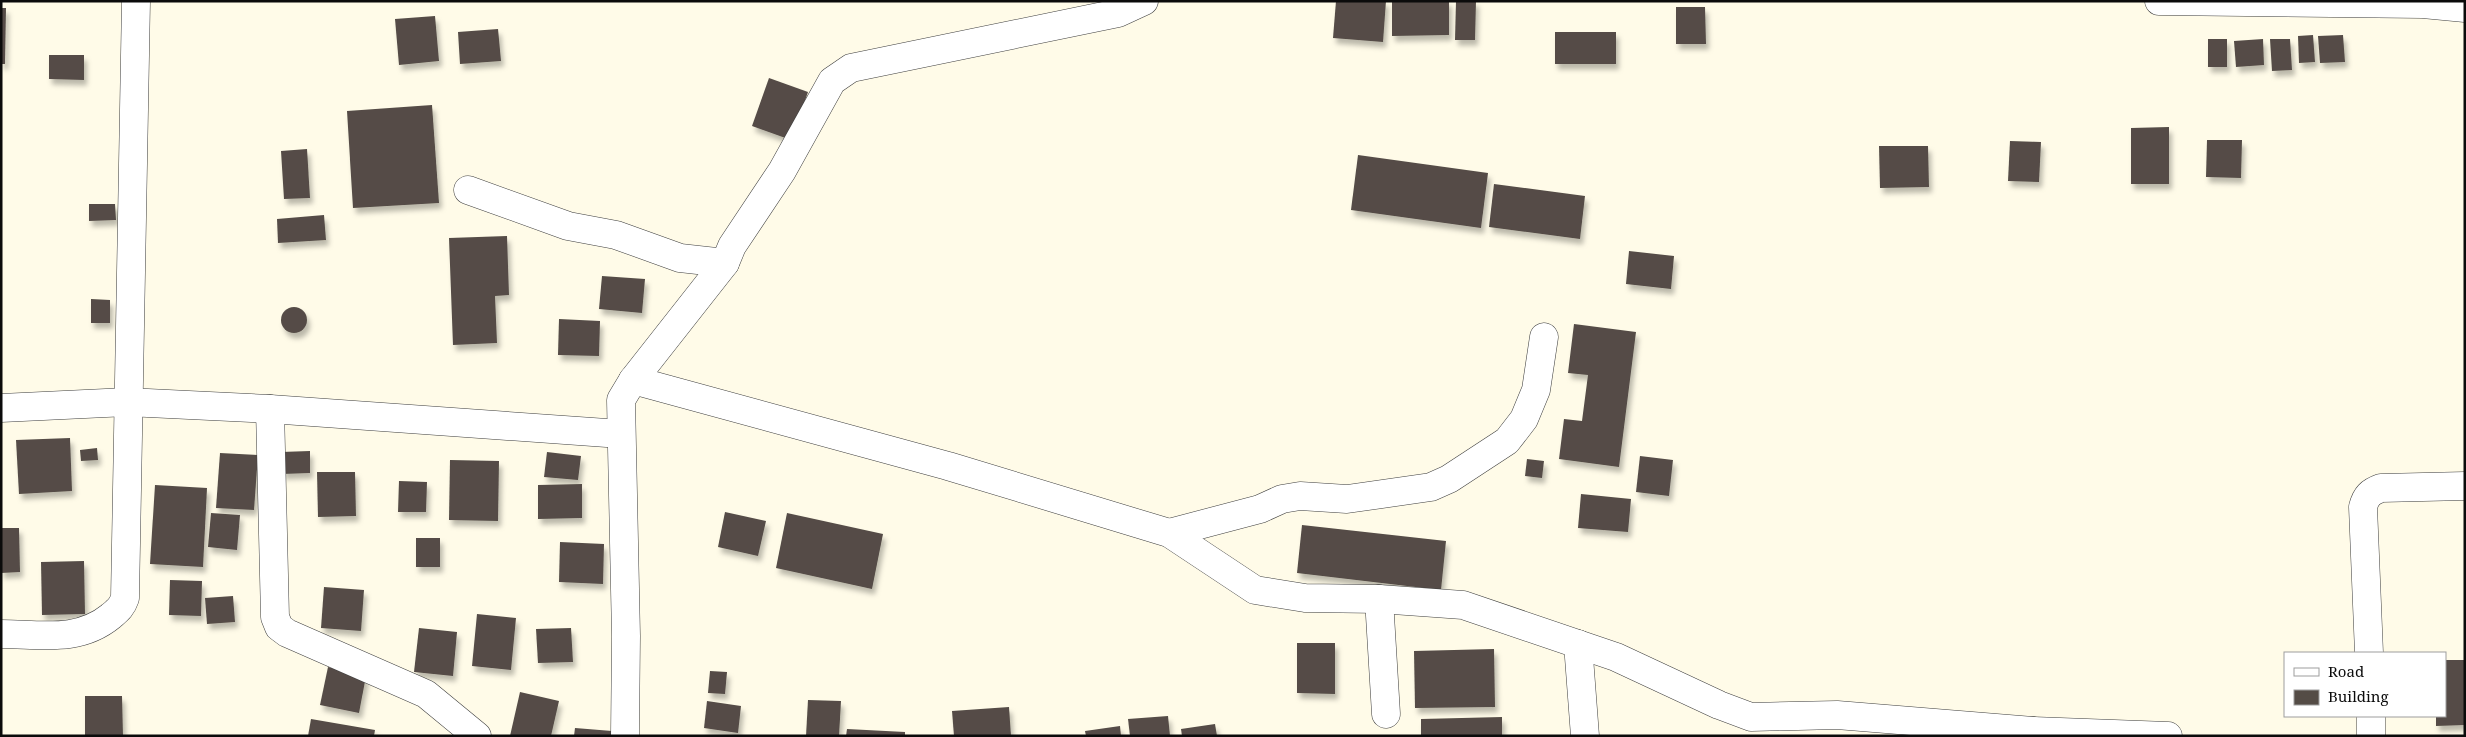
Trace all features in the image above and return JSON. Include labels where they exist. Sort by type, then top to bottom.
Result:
[{"type":"street","points":[[1,634],[73,635],[86,632],[122,607],[125,598],[127,402],[136,1]]},
{"type":"street","points":[[625,736],[626,636],[621,400],[633,380],[725,263],[732,246],[782,171],[832,82],[851,68],[1118,13],[1144,1]]},
{"type":"street","points":[[2159,1],[2423,4],[2465,8]]},
{"type":"street","points":[[468,190],[568,226],[616,235],[680,258],[725,263]]},
{"type":"street","points":[[1169,533],[1260,509],[1282,499],[1300,496],[1347,499],[1431,487],[1449,479],[1507,441],[1524,419],[1536,390],[1544,337]]},
{"type":"street","points":[[633,380],[948,466],[1169,533],[1255,590],[1305,598],[1379,599],[1463,605],[1616,657],[1719,705],[1751,717],[1837,716],[2033,733],[2168,736]]},
{"type":"street","points":[[1,408],[127,402],[270,409],[621,434]]},
{"type":"street","points":[[270,409],[275,617],[279,627],[320,649],[426,694],[477,736]]},
{"type":"street","points":[[2369,652],[2363,507],[2366,499],[2371,492],[2382,488],[2465,486]]},
{"type":"street","points":[[1379,599],[1386,714]]},
{"type":"street","points":[[1578,644],[1585,736]]},
{"type":"street","points":[[2371,717],[2371,736]]},
{"type":"building","points":[[1336,1],[1386,1],[1383,42],[1333,38]]},
{"type":"building","points":[[1392,1],[1449,1],[1449,35],[1392,36]]},
{"type":"building","points":[[1456,1],[1476,1],[1475,40],[1455,40]]},
{"type":"building","points":[[1676,7],[1705,7],[1706,44],[1676,44]]},
{"type":"building","points":[[1,8],[6,8],[5,64],[1,64]]},
{"type":"building","points":[[435,16],[439,61],[399,65],[395,19]]},
{"type":"building","points":[[498,29],[501,61],[460,64],[458,32]]},
{"type":"building","points":[[1555,32],[1616,32],[1616,64],[1555,64]]},
{"type":"building","points":[[2313,35],[2315,62],[2299,63],[2298,36]]},
{"type":"building","points":[[2343,35],[2345,62],[2320,63],[2318,36]]},
{"type":"building","points":[[2208,39],[2227,39],[2227,67],[2208,67]]},
{"type":"building","points":[[2263,39],[2264,65],[2236,67],[2234,41]]},
{"type":"building","points":[[2270,39],[2290,39],[2292,70],[2272,71]]},
{"type":"building","points":[[49,55],[84,55],[84,80],[49,79]]},
{"type":"building","points":[[769,78],[808,92],[791,140],[752,126]]},
{"type":"building","points":[[432,105],[439,203],[353,208],[347,111]]},
{"type":"building","points":[[2169,127],[2169,184],[2131,184],[2131,128]]},
{"type":"building","points":[[2207,140],[2242,140],[2241,178],[2206,177]]},
{"type":"building","points":[[2010,141],[2041,142],[2039,182],[2008,181]]},
{"type":"building","points":[[1879,146],[1928,146],[1929,187],[1880,188]]},
{"type":"building","points":[[307,149],[310,198],[284,199],[281,151]]},
{"type":"building","points":[[1358,155],[1488,173],[1481,228],[1351,210]]},
{"type":"building","points":[[1494,184],[1585,196],[1580,239],[1489,227]]},
{"type":"building","points":[[89,204],[115,204],[116,220],[89,221]]},
{"type":"building","points":[[324,215],[326,240],[278,243],[277,219]]},
{"type":"building","points":[[507,236],[509,295],[495,296],[497,343],[453,345],[449,238]]},
{"type":"building","points":[[1629,251],[1674,256],[1671,289],[1626,284]]},
{"type":"building","points":[[602,276],[645,279],[642,313],[599,309]]},
{"type":"building","points":[[91,299],[110,300],[110,323],[91,323]]},
{"type":"building","points":[[294,307],[303,311],[307,320],[303,329],[294,333],[285,329],[281,320],[285,311]]},
{"type":"building","points":[[559,319],[600,321],[599,356],[558,355]]},
{"type":"building","points":[[1574,324],[1636,332],[1619,467],[1559,459],[1564,419],[1582,421],[1588,375],[1568,373]]},
{"type":"building","points":[[70,438],[72,491],[19,494],[16,440]]},
{"type":"building","points":[[97,448],[98,460],[81,461],[80,450]]},
{"type":"building","points":[[310,451],[310,473],[282,474],[281,452]]},
{"type":"building","points":[[547,452],[581,456],[578,480],[544,477]]},
{"type":"building","points":[[220,453],[258,455],[254,510],[216,508]]},
{"type":"building","points":[[1640,456],[1673,460],[1669,496],[1636,492]]},
{"type":"building","points":[[1527,459],[1544,461],[1542,478],[1525,476]]},
{"type":"building","points":[[450,460],[499,461],[498,521],[449,520]]},
{"type":"building","points":[[317,472],[355,472],[356,516],[318,517]]},
{"type":"building","points":[[399,481],[427,482],[426,512],[398,512]]},
{"type":"building","points":[[582,484],[582,518],[538,519],[538,485]]},
{"type":"building","points":[[155,485],[207,488],[203,567],[150,564]]},
{"type":"building","points":[[1581,494],[1631,499],[1628,532],[1578,528]]},
{"type":"building","points":[[725,512],[766,521],[758,556],[718,547]]},
{"type":"building","points":[[211,513],[240,515],[237,550],[208,547]]},
{"type":"building","points":[[787,513],[883,534],[872,589],[776,568]]},
{"type":"building","points":[[1302,525],[1446,541],[1441,590],[1297,573]]},
{"type":"building","points":[[1,528],[19,528],[20,572],[1,573]]},
{"type":"building","points":[[416,538],[440,538],[440,567],[416,567]]},
{"type":"building","points":[[560,542],[604,544],[603,584],[559,582]]},
{"type":"building","points":[[84,561],[85,614],[42,615],[41,562]]},
{"type":"building","points":[[170,580],[202,581],[201,616],[169,615]]},
{"type":"building","points":[[324,587],[364,590],[361,631],[321,628]]},
{"type":"building","points":[[233,596],[235,622],[207,624],[205,598]]},
{"type":"building","points":[[477,614],[516,618],[511,670],[472,666]]},
{"type":"building","points":[[419,628],[457,632],[453,676],[414,672]]},
{"type":"building","points":[[571,628],[573,662],[538,663],[536,629]]},
{"type":"building","points":[[1297,643],[1335,643],[1335,694],[1297,693]]},
{"type":"building","points":[[1494,649],[1495,707],[1415,708],[1414,651]]},
{"type":"building","points":[[2446,660],[2465,660],[2465,725],[2436,726],[2436,717],[2446,717]]},
{"type":"building","points":[[328,667],[366,676],[359,713],[320,705]]},
{"type":"building","points":[[710,671],[727,672],[725,694],[708,693]]},
{"type":"building","points":[[520,692],[559,701],[551,736],[510,736]]},
{"type":"building","points":[[85,696],[122,696],[123,736],[85,736]]},
{"type":"building","points":[[808,700],[841,701],[839,736],[806,736]]},
{"type":"building","points":[[707,701],[741,706],[738,733],[704,728]]},
{"type":"building","points":[[1009,707],[1011,736],[954,736],[952,711]]},
{"type":"building","points":[[1168,716],[1170,736],[1130,736],[1128,719]]},
{"type":"building","points":[[1502,717],[1502,736],[1421,736],[1421,719]]},
{"type":"building","points":[[311,719],[375,730],[374,736],[308,736]]},
{"type":"building","points":[[1215,724],[1217,736],[1182,736],[1181,729]]},
{"type":"building","points":[[1120,726],[1121,736],[1086,736],[1085,731]]},
{"type":"building","points":[[575,728],[612,731],[612,736],[574,736]]},
{"type":"building","points":[[847,729],[905,732],[905,736],[846,736]]}]
